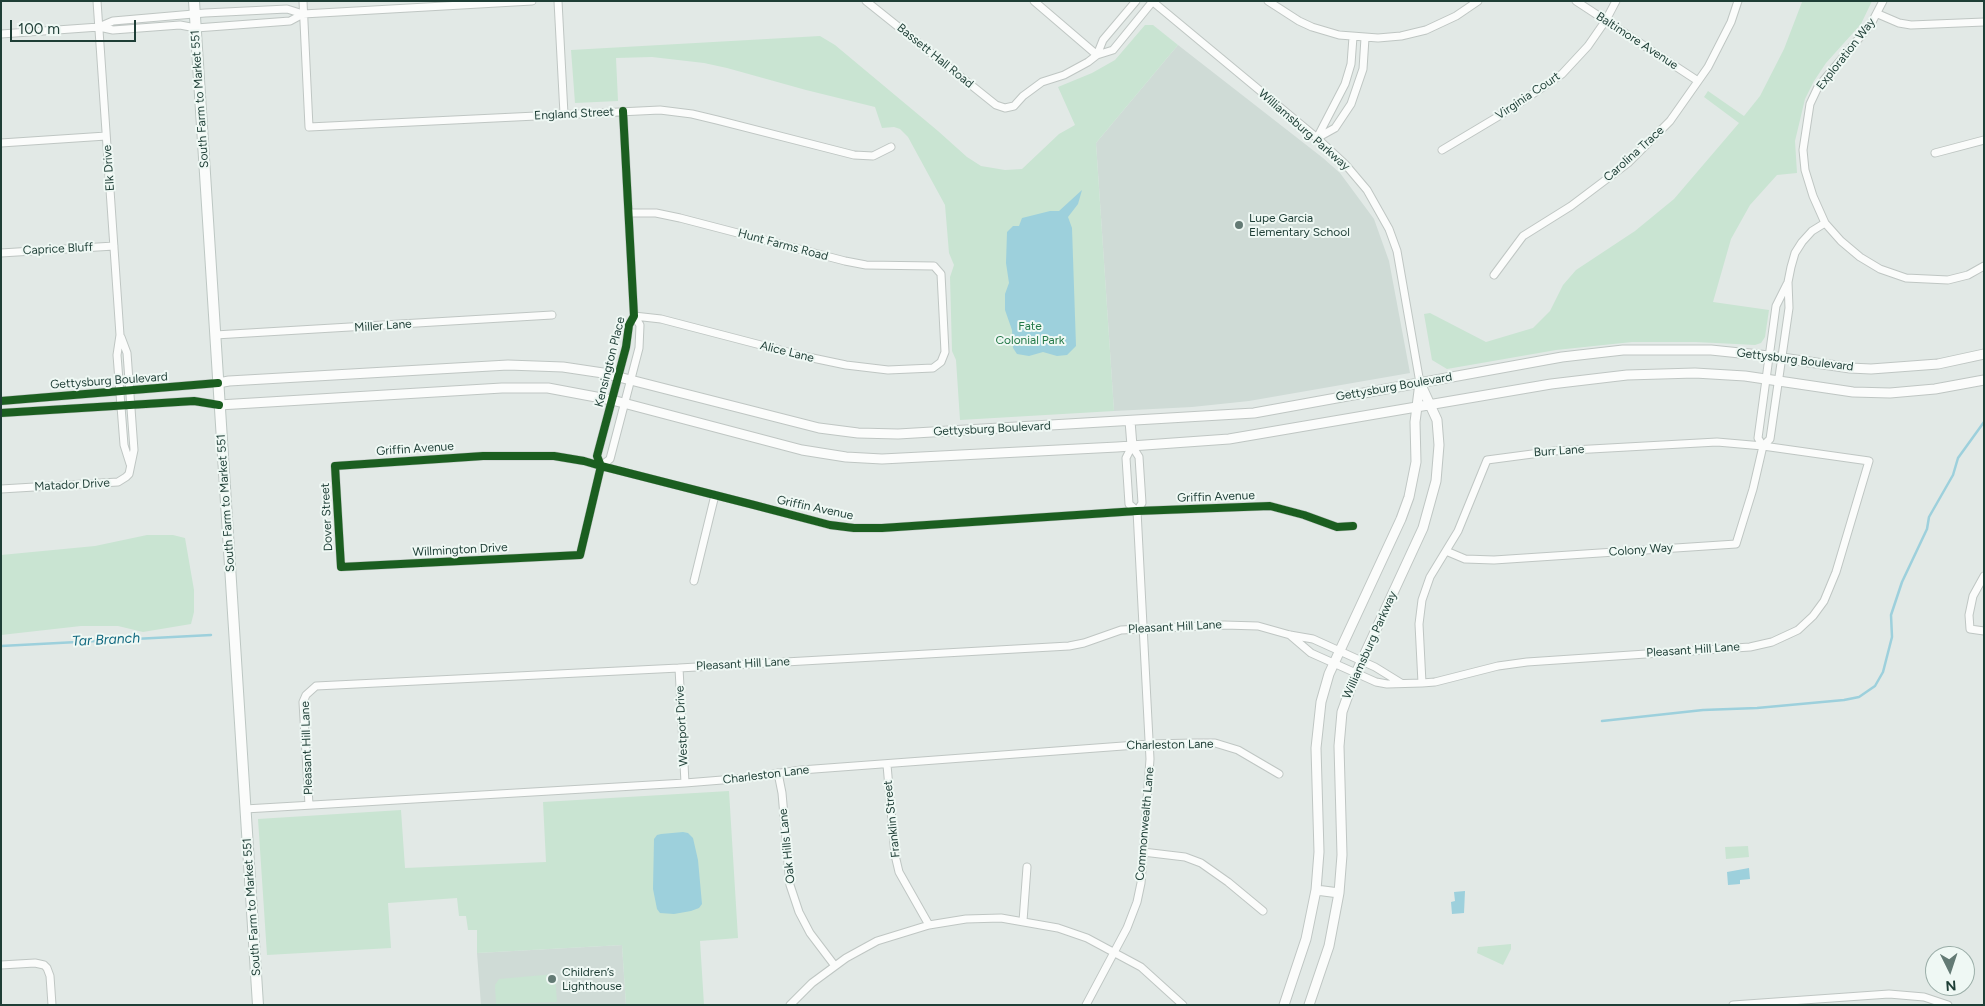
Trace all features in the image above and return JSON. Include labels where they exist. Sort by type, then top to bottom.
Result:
[{"type":"main road","name":"South Farm to Market 551","points":[[194,1],[258,1005]]},
{"type":"street","name":"Elk Drive","points":[[97,1],[120,335],[117,355],[121,406]]},
{"type":"street","points":[[302,1],[303,14]]},
{"type":"street","points":[[99,27],[113,21],[195,14],[287,9],[303,14],[532,1]]},
{"type":"street","points":[[558,1],[564,114]]},
{"type":"street","name":"Bassett Hall Road","points":[[866,1],[996,105],[1005,108],[1014,106],[1023,96],[1042,82],[1064,75],[1088,62],[1097,54]]},
{"type":"street","points":[[1034,1],[1097,54]]},
{"type":"street","points":[[1097,54],[1103,40],[1136,1]]},
{"type":"street","points":[[1268,1],[1312,28],[1365,38],[1401,36],[1426,30],[1456,16],[1478,1]]},
{"type":"street","name":"Baltimore Avenue","points":[[1576,1],[1698,81]]},
{"type":"street","name":"Virginia Court","points":[[1442,150],[1509,110],[1562,74],[1588,46],[1606,20],[1616,1]]},
{"type":"street","name":"Carolina Trace","points":[[1494,275],[1523,236],[1570,206],[1628,163],[1670,121],[1708,67],[1731,22],[1738,1]]},
{"type":"street","name":"Exploration Way","points":[[1883,1],[1878,14],[1818,87],[1810,104],[1802,150],[1805,170],[1813,196],[1825,222],[1860,257],[1880,269],[1906,278],[1948,280],[1968,275],[1984,266]]},
{"type":"street","points":[[1097,54],[1113,50],[1153,2]]},
{"type":"street","name":"Williamsburg Parkway","points":[[1153,2],[1317,138],[1358,177],[1376,203],[1389,229],[1400,264],[1420,383],[1437,420],[1439,445],[1436,481],[1431,506],[1418,540],[1356,673],[1345,701],[1340,723],[1342,855],[1339,893],[1329,946],[1309,1005]]},
{"type":"street","points":[[1,34],[99,27],[114,30],[180,24],[196,28],[290,21],[303,14]]},
{"type":"street","name":"England Street","points":[[303,14],[309,127],[660,110],[692,114],[854,156],[873,156],[891,147]]},
{"type":"street","points":[[1878,14],[1899,23],[1911,25],[1984,22]]},
{"type":"street","points":[[1317,138],[1345,84],[1351,64],[1353,37]]},
{"type":"street","points":[[1317,138],[1335,128],[1351,104],[1363,69],[1365,38]]},
{"type":"street","name":"Kensington Place","points":[[601,466],[610,459],[641,338],[640,325],[634,316],[623,111]]},
{"type":"street","points":[[1,143],[106,136]]},
{"type":"street","points":[[1935,153],[1984,140]]},
{"type":"street","name":"Hunt Farms Road","points":[[629,214],[656,214],[680,218],[845,262],[874,265],[930,264],[937,268],[941,274],[945,352],[941,362]]},
{"type":"street","name":"Colony Way","points":[[1763,446],[1758,438],[1776,306],[1788,282],[1795,253],[1812,231],[1825,222]]},
{"type":"street","name":"Caprice Bluff","points":[[1,253],[114,246]]},
{"type":"street","name":"Colony Way","points":[[1446,551],[1465,559],[1494,560],[1736,544],[1753,488],[1763,446],[1770,439],[1789,308],[1788,282]]},
{"type":"street","name":"Miller Lane","points":[[215,335],[552,315]]},
{"type":"street","name":"Kensington Place","points":[[580,555],[601,466],[597,456],[626,347],[629,325],[634,316]]},
{"type":"street","name":"Alice Lane","points":[[634,316],[661,319],[846,366],[888,370],[933,368],[941,362]]},
{"type":"street","name":"Elk Drive","points":[[120,335],[127,353],[130,391]]},
{"type":"street","name":"Gettysburg Boulevard","points":[[1,400],[120,392],[239,380],[515,365],[577,368],[819,428],[858,433],[911,434],[1254,413],[1562,357],[1616,351],[1679,349],[1769,356],[1850,368],[1870,369],[1938,364],[1984,354]]},
{"type":"street","name":"Gettysburg Boulevard","points":[[1,413],[194,401],[220,405],[525,388],[562,390],[612,400],[802,450],[855,458],[898,459],[1229,439],[1551,384],[1627,375],[1695,373],[1766,379],[1853,392],[1890,393],[1935,390],[1984,380]]},
{"type":"street","name":"Williamsburg Parkway","points":[[1284,1005],[1306,939],[1316,890],[1318,852],[1316,732],[1324,687],[1396,530],[1409,497],[1416,462],[1415,422],[1420,383]]},
{"type":"street","name":"Matador Drive","points":[[1,489],[123,481],[129,474],[134,450],[130,391]]},
{"type":"street","points":[[121,406],[124,445],[130,464]]},
{"type":"street","points":[[1130,421],[1132,446]]},
{"type":"street","name":"Burr Lane","points":[[1422,683],[1420,624],[1422,600],[1430,577],[1464,518],[1487,460],[1548,452],[1672,444],[1724,443],[1763,446],[1869,461]]},
{"type":"street","name":"Commonwealth Lane","points":[[1132,446],[1126,458],[1129,504],[1137,511]]},
{"type":"street","name":"Commonwealth Lane","points":[[1086,1005],[1128,928],[1141,883],[1150,744],[1137,511],[1142,503],[1140,466],[1139,457],[1132,446]]},
{"type":"street","name":"Griffin Avenue","points":[[335,466],[483,456],[554,456],[601,466],[830,525],[854,528],[882,528],[1137,511],[1270,506],[1304,515],[1337,527],[1353,526]]},
{"type":"street","name":"Pleasant Hill Lane","points":[[1290,635],[1311,653],[1376,682],[1387,684],[1445,680],[1519,663],[1750,647],[1772,642],[1790,635],[1812,616],[1828,592],[1836,572],[1869,461]]},
{"type":"street","name":"Dover Street","points":[[335,466],[341,567]]},
{"type":"street","points":[[694,581],[715,495]]},
{"type":"street","name":"Willmington Drive","points":[[341,567],[580,555]]},
{"type":"street","points":[[1984,576],[1971,605],[1970,629],[1984,631]]},
{"type":"street","name":"Pleasant Hill Lane","points":[[309,805],[303,702],[316,686],[1070,646],[1120,630],[1258,626],[1313,639],[1392,676],[1401,683]]},
{"type":"street","name":"Westport Drive","points":[[679,668],[685,783]]},
{"type":"street","name":"Charleston Lane","points":[[245,809],[685,783],[801,770],[1150,744],[1215,743],[1238,750],[1279,774]]},
{"type":"street","name":"Franklin Street","points":[[887,765],[895,855],[899,872],[929,925]]},
{"type":"street","name":"Oak Hills Lane","points":[[778,773],[782,793],[790,885],[799,912],[810,933],[835,966]]},
{"type":"street","points":[[1143,852],[1185,856],[1201,863],[1228,882],[1263,911]]},
{"type":"street","points":[[1023,921],[1027,867]]},
{"type":"street","points":[[1316,890],[1339,893]]},
{"type":"street","points":[[790,1005],[812,983],[835,966],[877,941],[929,925],[966,919],[1001,918],[1058,928],[1087,938],[1141,967],[1183,1005]]},
{"type":"street","points":[[1,965],[35,963],[44,965],[50,976],[52,1005]]},
{"type":"street","points":[[1733,1005],[1889,994],[1924,997],[1948,1005]]},
{"type":"shaded area","name":"Lupe Garcia Elementary School","points":[[1178,45],[1340,173],[1374,219],[1389,261],[1410,373],[1249,401],[1192,407],[1114,411],[1096,143]]},
{"type":"shaded area","name":"Children’s Lighthouse","points":[[622,945],[626,1005],[481,1005],[477,953]]},
{"type":"green space","points":[[1804,1],[1872,1],[1861,24],[1826,63],[1805,99],[1795,141],[1797,173],[1777,175],[1750,205],[1731,239],[1713,302],[1769,310],[1765,337],[1761,343],[1755,345],[1696,342],[1632,342],[1556,350],[1447,369],[1432,360],[1424,314],[1430,313],[1486,342],[1533,328],[1550,311],[1563,285],[1576,270],[1635,231],[1674,199],[1739,123],[1704,97],[1708,91],[1744,116],[1760,96],[1784,49]]},
{"type":"green space","name":"Fate Colonial Park","points":[[1145,25],[1153,25],[1178,45],[1096,143],[1114,411],[960,420],[956,360],[952,351],[950,277],[954,265],[949,253],[945,205],[908,137],[900,129],[894,127],[882,128],[875,107],[727,68],[704,63],[652,57],[616,58],[618,101],[575,103],[571,50],[820,36],[835,45],[967,157],[981,166],[1005,170],[1022,169],[1059,134],[1075,125],[1058,87],[1092,73],[1115,60]]},
{"type":"green space","points":[[147,535],[173,535],[185,538],[194,590],[194,612],[191,624],[143,632],[118,626],[81,626],[1,635],[1,555],[95,546]]},
{"type":"green space","points":[[729,791],[738,938],[700,941],[704,1005],[626,1005],[622,945],[477,953],[477,930],[468,930],[466,916],[459,916],[457,898],[388,903],[391,948],[267,955],[258,819],[401,810],[405,868],[546,862],[543,802]]},
{"type":"green space","points":[[1748,846],[1749,857],[1726,859],[1725,847]]},
{"type":"green space","points":[[1511,944],[1511,949],[1503,965],[1477,953],[1478,947]]},
{"type":"green space","points":[[555,974],[557,1002],[496,1004],[495,985],[499,979]]},
{"type":"water","points":[[1082,190],[1078,204],[1068,217],[1072,228],[1076,346],[1067,355],[1057,356],[1043,352],[1029,356],[1017,354],[1013,348],[1012,330],[1005,310],[1005,294],[1009,283],[1006,263],[1007,232],[1013,226],[1019,226],[1022,218],[1050,211],[1059,211]]},
{"type":"water","points":[[688,833],[693,838],[698,860],[702,904],[699,908],[691,911],[674,914],[660,913],[657,909],[653,889],[654,839],[657,835],[661,834]]},
{"type":"water","points":[[1749,868],[1750,879],[1740,880],[1740,884],[1728,885],[1727,872]]},
{"type":"water","points":[[1465,891],[1464,913],[1452,914],[1451,902],[1455,901],[1454,892]]},
{"type":"waterway","points":[[1602,721],[1703,710],[1757,708],[1844,700],[1859,697],[1875,686],[1883,672],[1892,637],[1891,615],[1902,582],[1927,529],[1929,517],[1953,475],[1958,458],[1984,422]]},
{"type":"waterway","name":"Tar Branch","points":[[1,646],[211,635]]},
{"type":"cycle path","points":[[623,111],[634,316],[629,325],[626,347],[597,456],[601,466],[580,555],[341,567],[335,466],[483,456],[554,456],[584,461],[601,466],[830,525],[854,528],[882,528],[1137,511],[1270,506],[1304,515],[1337,527],[1353,526]]},
{"type":"cycle path","points":[[1,401],[218,383]]},
{"type":"cycle path","points":[[1,413],[194,401],[219,405]]},
{"type":"place","name":"Lupe Garcia Elementary School","points":[[1239,225]]},
{"type":"place","name":"Children’s Lighthouse","points":[[552,979]]}]
